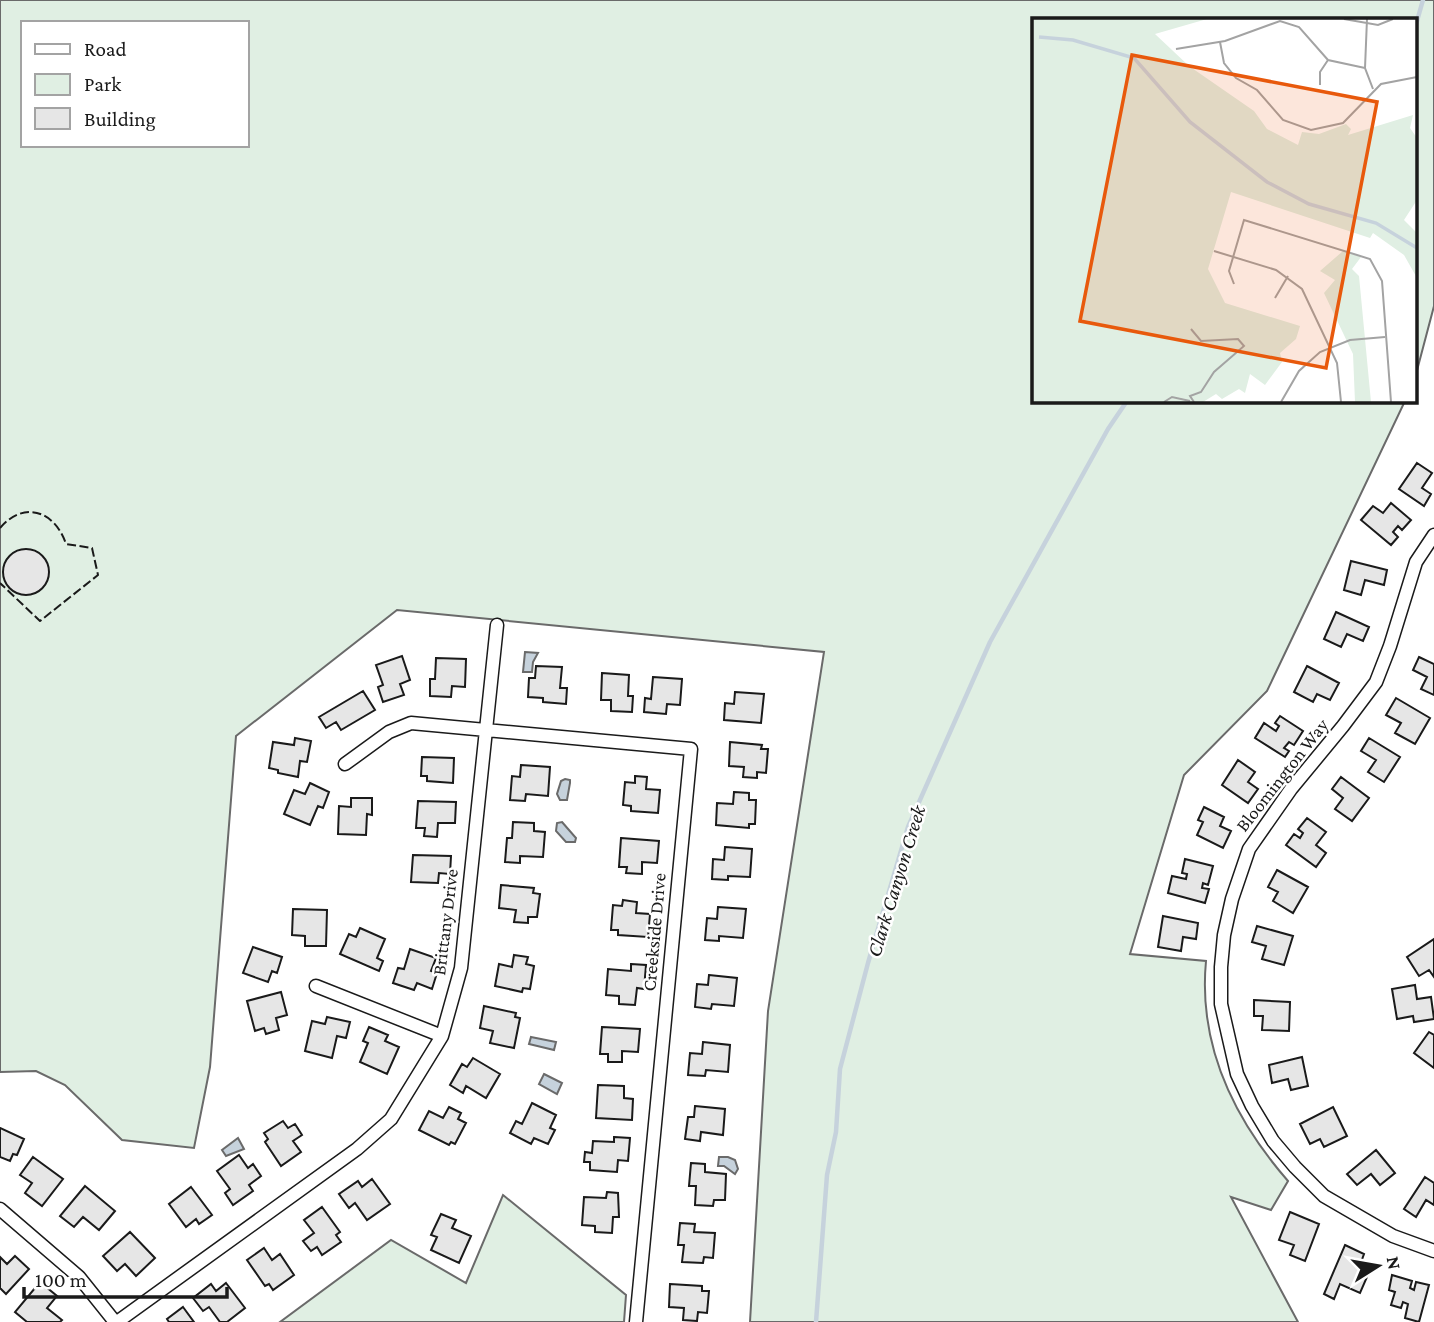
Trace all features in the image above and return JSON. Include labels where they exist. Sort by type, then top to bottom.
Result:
[{"type":"street","name":"Bloomington Way","points":[[1434,535],[1416,562],[1376,682],[1291,789],[1249,849],[1232,899],[1224,934],[1221,1004],[1237,1074],[1273,1141],[1295,1167],[1324,1196],[1393,1236],[1434,1251]]},
{"type":"street","name":"Brittany Drive","points":[[116,1322],[318,1179],[374,1135],[391,1119],[442,1036],[461,968],[497,625]]},
{"type":"street","points":[[345,764],[389,732],[411,723],[486,730]]},
{"type":"street","name":"Creekside Drive","points":[[486,730],[691,750],[636,1322]]},
{"type":"street","points":[[316,986],[442,1036]]},
{"type":"street","points":[[0,1209],[79,1277],[116,1322]]},
{"type":"green space","points":[[0,0],[1434,0],[1434,306],[1416,374],[1416,18],[1032,18],[1032,402],[1405,402],[1267,691],[1184,775],[1130,954],[1206,961],[1208,1022],[1224,1079],[1251,1132],[1288,1181],[1271,1210],[1231,1197],[1298,1322],[750,1322],[768,1011],[824,652],[397,610],[236,736],[210,1067],[194,1148],[122,1140],[65,1085],[36,1071],[0,1072]]},
{"type":"green space","points":[[503,1195],[626,1295],[624,1322],[280,1322],[391,1240],[466,1283]]},
{"type":"shaded area","points":[[525,652],[538,653],[532,672],[523,672]]},
{"type":"shaded area","points":[[570,780],[567,800],[560,800],[557,794],[561,781]]},
{"type":"shaded area","points":[[562,822],[576,838],[575,842],[566,842],[556,831],[557,823]]},
{"type":"shaded area","points":[[531,1037],[556,1042],[554,1050],[529,1044]]},
{"type":"shaded area","points":[[544,1074],[562,1083],[557,1094],[539,1084]]},
{"type":"shaded area","points":[[238,1138],[244,1149],[226,1156],[222,1150]]},
{"type":"shaded area","points":[[719,1157],[735,1160],[738,1169],[735,1174],[724,1166],[718,1166]]},
{"type":"building","points":[[1417,463],[1432,473],[1422,488],[1431,494],[1424,506],[1399,489]]},
{"type":"building","points":[[1391,503],[1411,520],[1402,530],[1398,526],[1393,532],[1398,537],[1391,545],[1361,520],[1373,506],[1383,513]]},
{"type":"building","points":[[26,549],[42,556],[49,572],[42,588],[26,595],[10,588],[3,572],[10,556]]},
{"type":"building","points":[[1351,561],[1387,570],[1384,585],[1365,580],[1361,595],[1344,590]]},
{"type":"building","points":[[1336,612],[1369,627],[1363,641],[1347,634],[1341,647],[1324,639]]},
{"type":"building","points":[[402,656],[410,680],[400,684],[404,695],[383,702],[378,687],[383,685],[376,665]]},
{"type":"building","points":[[1419,657],[1434,664],[1434,695],[1421,689],[1427,677],[1413,670]]},
{"type":"building","points":[[436,658],[466,659],[465,687],[452,686],[451,697],[430,696],[430,679],[435,679]]},
{"type":"building","points":[[536,666],[562,667],[560,688],[567,688],[566,704],[543,702],[543,698],[528,697],[529,678],[535,678]]},
{"type":"building","points":[[1307,666],[1339,683],[1330,700],[1317,694],[1313,702],[1294,692]]},
{"type":"building","points":[[602,673],[629,675],[628,696],[633,696],[632,712],[611,711],[611,700],[601,700]]},
{"type":"building","points":[[653,677],[682,679],[680,705],[667,704],[666,714],[644,712],[645,698],[651,699]]},
{"type":"building","points":[[363,691],[375,710],[341,730],[336,722],[326,728],[319,717]]},
{"type":"building","points":[[735,692],[764,694],[761,723],[724,720],[725,703],[734,704]]},
{"type":"building","points":[[1396,698],[1430,718],[1415,744],[1395,733],[1401,723],[1386,715]]},
{"type":"building","points":[[1280,716],[1303,731],[1294,745],[1289,742],[1284,748],[1289,751],[1285,757],[1255,738],[1264,723],[1276,731],[1279,726],[1275,723]]},
{"type":"building","points":[[295,738],[311,741],[307,762],[300,761],[298,777],[278,773],[278,770],[269,768],[273,742],[294,745]]},
{"type":"building","points":[[1369,738],[1400,757],[1384,782],[1368,772],[1376,760],[1361,751]]},
{"type":"building","points":[[730,742],[762,745],[761,749],[768,749],[766,773],[757,772],[757,778],[743,777],[744,767],[729,766]]},
{"type":"building","points":[[422,757],[454,758],[453,783],[427,781],[427,776],[421,776]]},
{"type":"building","points":[[1238,760],[1255,772],[1248,782],[1258,789],[1248,803],[1222,785]]},
{"type":"building","points":[[521,765],[550,767],[548,796],[526,794],[525,801],[510,800],[512,776],[520,777]]},
{"type":"building","points":[[635,776],[647,777],[646,789],[660,790],[658,813],[631,811],[631,806],[623,805],[625,782],[635,783]]},
{"type":"building","points":[[1341,777],[1369,798],[1352,821],[1335,809],[1343,798],[1332,789]]},
{"type":"building","points":[[310,783],[329,792],[323,808],[318,806],[310,825],[284,814],[294,790],[305,794]]},
{"type":"building","points":[[734,792],[749,793],[749,800],[756,800],[755,824],[749,824],[749,828],[716,825],[717,803],[733,804]]},
{"type":"building","points":[[351,798],[372,798],[372,815],[367,814],[366,835],[338,834],[339,806],[351,807]]},
{"type":"building","points":[[418,801],[456,802],[455,823],[438,823],[437,837],[424,836],[425,828],[416,828]]},
{"type":"building","points":[[1204,807],[1224,817],[1220,826],[1231,831],[1223,848],[1197,835],[1203,822],[1198,820]]},
{"type":"building","points":[[1307,818],[1326,832],[1316,845],[1326,853],[1316,867],[1286,845],[1294,834],[1300,838],[1303,833],[1298,829]]},
{"type":"building","points":[[513,822],[534,823],[534,831],[545,832],[543,857],[520,856],[520,863],[505,862],[507,838],[512,838]]},
{"type":"building","points":[[621,838],[659,841],[657,863],[642,862],[642,874],[626,873],[627,867],[619,867]]},
{"type":"building","points":[[725,847],[752,849],[750,877],[728,876],[728,880],[712,879],[713,859],[724,860]]},
{"type":"building","points":[[413,855],[451,856],[450,874],[439,873],[438,883],[411,882]]},
{"type":"building","points":[[1185,859],[1213,866],[1208,885],[1203,883],[1202,888],[1209,889],[1205,903],[1168,893],[1172,876],[1186,879],[1187,874],[1182,873]]},
{"type":"building","points":[[1277,870],[1308,887],[1293,913],[1273,901],[1278,892],[1268,887]]},
{"type":"building","points":[[501,885],[534,888],[533,893],[540,894],[537,917],[528,917],[528,923],[514,922],[516,910],[499,908]]},
{"type":"building","points":[[623,900],[637,902],[636,913],[650,914],[648,937],[618,935],[618,930],[611,930],[613,905],[622,906]]},
{"type":"building","points":[[718,907],[746,909],[743,938],[719,936],[719,941],[705,940],[707,918],[717,919]]},
{"type":"building","points":[[293,909],[327,910],[326,946],[305,946],[305,936],[292,935]]},
{"type":"building","points":[[1163,916],[1198,923],[1196,939],[1183,937],[1181,951],[1158,947]]},
{"type":"building","points":[[1257,926],[1293,936],[1284,965],[1262,959],[1266,946],[1252,942]]},
{"type":"building","points":[[360,928],[385,939],[377,958],[383,961],[379,971],[340,954],[349,934],[356,937]]},
{"type":"building","points":[[1434,939],[1434,977],[1429,970],[1419,976],[1407,957]]},
{"type":"building","points":[[253,947],[282,957],[277,973],[272,971],[268,982],[243,973]]},
{"type":"building","points":[[410,949],[436,958],[431,971],[437,973],[432,989],[417,983],[414,990],[393,983],[398,968],[404,969]]},
{"type":"building","points":[[514,955],[528,957],[526,964],[534,966],[530,989],[523,988],[522,992],[495,986],[499,964],[512,967]]},
{"type":"building","points":[[631,964],[646,965],[644,989],[637,988],[635,1005],[619,1004],[619,996],[606,995],[608,969],[631,971]]},
{"type":"building","points":[[709,975],[737,978],[734,1006],[712,1004],[711,1009],[695,1007],[697,984],[708,985]]},
{"type":"building","points":[[1415,985],[1417,999],[1431,997],[1434,1019],[1414,1022],[1413,1016],[1397,1019],[1392,989]]},
{"type":"building","points":[[281,992],[287,1015],[276,1018],[279,1030],[266,1034],[264,1028],[255,1031],[247,1001]]},
{"type":"building","points":[[1254,1000],[1290,1002],[1289,1031],[1262,1030],[1263,1016],[1254,1016]]},
{"type":"building","points":[[484,1006],[516,1013],[515,1017],[520,1018],[514,1048],[490,1043],[493,1031],[480,1028]]},
{"type":"building","points":[[327,1017],[350,1022],[346,1038],[337,1036],[332,1058],[305,1051],[312,1021],[325,1024]]},
{"type":"building","points":[[369,1027],[388,1035],[385,1041],[399,1047],[387,1074],[360,1062],[368,1043],[363,1041]]},
{"type":"building","points":[[602,1027],[640,1029],[638,1052],[622,1051],[622,1062],[608,1062],[608,1054],[600,1054]]},
{"type":"building","points":[[1429,1032],[1434,1035],[1434,1068],[1414,1053]]},
{"type":"building","points":[[703,1042],[730,1045],[728,1072],[706,1070],[705,1076],[688,1075],[690,1053],[702,1054]]},
{"type":"building","points":[[1302,1057],[1308,1086],[1291,1090],[1288,1079],[1272,1083],[1269,1065]]},
{"type":"building","points":[[473,1058],[500,1074],[486,1098],[466,1086],[463,1093],[450,1085],[462,1064],[467,1067]]},
{"type":"building","points":[[598,1085],[624,1086],[624,1098],[633,1099],[632,1120],[596,1118]]},
{"type":"building","points":[[532,1103],[556,1115],[550,1128],[555,1130],[548,1144],[534,1138],[531,1144],[510,1133],[516,1121],[522,1124]]},
{"type":"building","points":[[695,1106],[725,1109],[723,1135],[701,1132],[700,1141],[685,1139],[688,1117],[694,1117]]},
{"type":"building","points":[[449,1107],[461,1113],[458,1119],[466,1123],[455,1144],[451,1142],[449,1145],[419,1130],[429,1111],[443,1118]]},
{"type":"building","points":[[1333,1107],[1347,1136],[1324,1147],[1320,1139],[1310,1144],[1300,1124]]},
{"type":"building","points":[[283,1121],[288,1128],[295,1124],[302,1135],[293,1141],[301,1152],[281,1166],[265,1142],[268,1139],[264,1133]]},
{"type":"building","points":[[0,1128],[24,1139],[17,1155],[13,1154],[10,1161],[0,1157]]},
{"type":"building","points":[[614,1137],[630,1138],[628,1161],[618,1160],[617,1172],[590,1170],[590,1162],[584,1162],[585,1152],[592,1153],[593,1141],[614,1142]]},
{"type":"building","points":[[1376,1150],[1395,1173],[1380,1185],[1371,1174],[1357,1185],[1347,1174]]},
{"type":"building","points":[[239,1155],[248,1168],[253,1164],[261,1176],[249,1185],[253,1191],[233,1205],[225,1193],[230,1189],[217,1171]]},
{"type":"building","points":[[33,1157],[63,1179],[42,1206],[25,1193],[32,1183],[20,1175]]},
{"type":"building","points":[[691,1163],[705,1164],[705,1172],[726,1174],[725,1200],[714,1200],[713,1206],[695,1205],[696,1186],[689,1186]]},
{"type":"building","points":[[1425,1177],[1434,1183],[1434,1205],[1426,1200],[1416,1217],[1404,1209]]},
{"type":"building","points":[[372,1179],[390,1204],[367,1220],[355,1203],[349,1208],[339,1194],[358,1181],[362,1187]]},
{"type":"building","points":[[85,1186],[115,1211],[99,1230],[83,1217],[74,1227],[60,1216]]},
{"type":"building","points":[[191,1187],[212,1215],[199,1224],[196,1219],[186,1227],[169,1204]]},
{"type":"building","points":[[607,1192],[618,1193],[619,1217],[613,1217],[612,1233],[595,1232],[595,1226],[582,1225],[584,1197],[606,1198]]},
{"type":"building","points":[[322,1207],[340,1232],[336,1235],[341,1242],[322,1255],[317,1247],[311,1251],[303,1241],[314,1233],[304,1220]]},
{"type":"building","points":[[1290,1212],[1319,1224],[1305,1261],[1290,1255],[1294,1245],[1279,1240]]},
{"type":"building","points":[[441,1214],[456,1220],[452,1228],[471,1236],[459,1263],[431,1250],[437,1237],[431,1235]]},
{"type":"building","points":[[680,1223],[695,1224],[694,1232],[715,1233],[713,1258],[704,1257],[703,1263],[682,1262],[684,1245],[678,1245]]},
{"type":"building","points":[[130,1232],[155,1258],[136,1276],[125,1264],[117,1271],[103,1256]]},
{"type":"building","points":[[1345,1245],[1364,1254],[1360,1265],[1370,1270],[1360,1293],[1340,1284],[1334,1299],[1324,1294]]},
{"type":"building","points":[[264,1248],[272,1260],[280,1254],[294,1275],[273,1290],[269,1284],[265,1286],[247,1260]]},
{"type":"building","points":[[15,1256],[29,1269],[6,1294],[0,1288],[0,1257],[7,1264]]},
{"type":"building","points":[[1392,1275],[1412,1281],[1410,1288],[1414,1290],[1416,1282],[1429,1285],[1419,1322],[1405,1318],[1408,1304],[1403,1302],[1401,1308],[1391,1305],[1395,1292],[1389,1290]]},
{"type":"building","points":[[40,1282],[57,1296],[47,1308],[62,1320],[60,1322],[27,1322],[15,1312]]},
{"type":"building","points":[[226,1283],[245,1308],[227,1322],[220,1322],[209,1307],[203,1311],[193,1298],[211,1284],[216,1291]]},
{"type":"building","points":[[670,1284],[702,1286],[702,1291],[709,1291],[707,1313],[698,1312],[697,1321],[683,1320],[684,1308],[669,1307]]},
{"type":"building","points":[[183,1307],[194,1322],[169,1322],[167,1319]]},
{"type":"waterway","name":"Clark Canyon Creek","points":[[1416,24],[1423,0]]},
{"type":"waterway","name":"Clark Canyon Creek","points":[[816,1322],[827,1175],[836,1132],[840,1069],[908,827],[990,642],[1108,429],[1126,402]]},
{"type":"fence","points":[[0,528],[19,514],[29,512],[47,517],[61,533],[66,544],[92,548],[98,575],[40,621],[0,583]]}]
